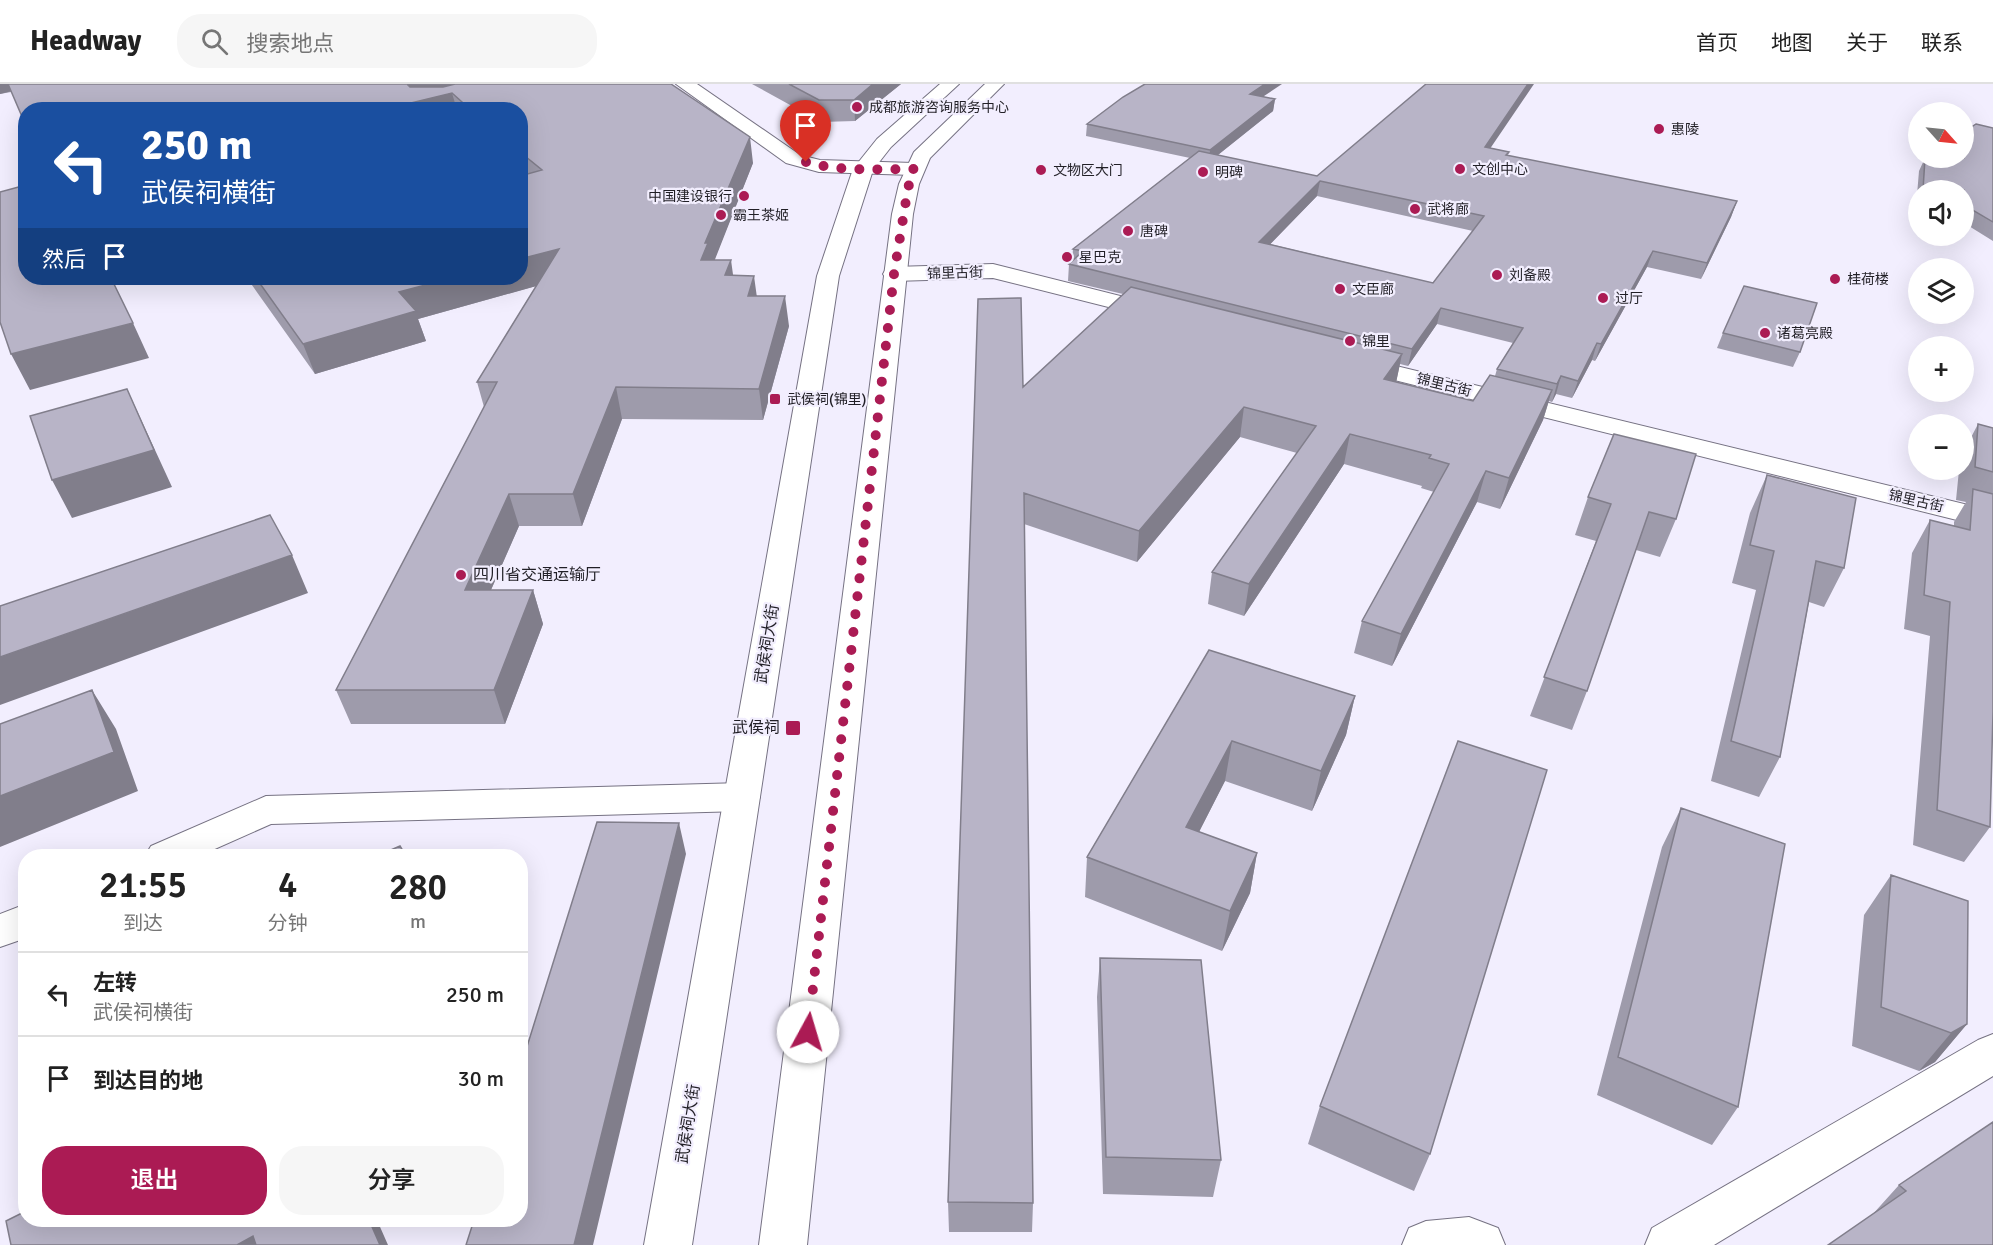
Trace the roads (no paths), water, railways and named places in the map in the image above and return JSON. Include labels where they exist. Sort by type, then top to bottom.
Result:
[{"type":"main road","points":[[685,84],[793,159],[819,166],[914,169]]},
{"type":"main road","name":"武侯祠大街","points":[[668,1245],[828,276],[863,169],[884,143],[951,84]]},
{"type":"main road","points":[[783,1245],[894,274],[908,188],[914,169],[931,145],[995,84]]},
{"type":"main road","name":"锦里古街","points":[[894,274],[993,271],[1188,320]]},
{"type":"main road","name":"锦里古街","points":[[1337,358],[1738,459],[1993,520]]},
{"type":"main road","points":[[180,849],[266,810],[742,797]]},
{"type":"main road","points":[[0,931],[18,923]]},
{"type":"main road","points":[[1670,1245],[1993,1053]]},
{"type":"main road","points":[[1426,1245],[1469,1241],[1481,1245]]},
{"type":"place","name":"成都旅游咨询服务中心","points":[[857,107]]},
{"type":"place","name":"惠陵","points":[[1659,129]]},
{"type":"place","name":"文创中心","points":[[1460,169]]},
{"type":"place","name":"文物区大门","points":[[1041,170]]},
{"type":"place","name":"明碑","points":[[1203,172]]},
{"type":"place","name":"中国建设银行","points":[[744,196]]},
{"type":"place","name":"武将廊","points":[[1415,209]]},
{"type":"place","name":"霸王茶姬","points":[[721,215]]},
{"type":"place","name":"唐碑","points":[[1128,231]]},
{"type":"place","name":"星巴克","points":[[1067,257]]},
{"type":"place","name":"刘备殿","points":[[1497,275]]},
{"type":"place","name":"桂荷楼","points":[[1835,279]]},
{"type":"place","name":"文臣廊","points":[[1340,289]]},
{"type":"place","name":"过厅","points":[[1603,298]]},
{"type":"place","name":"诸葛亮殿","points":[[1765,333]]},
{"type":"place","name":"锦里","points":[[1350,341]]},
{"type":"place","name":"武侯祠(锦里)","points":[[775,399]]},
{"type":"place","name":"四川省交通运输厅","points":[[461,575]]},
{"type":"place","name":"武侯祠","points":[[793,728]]}]
